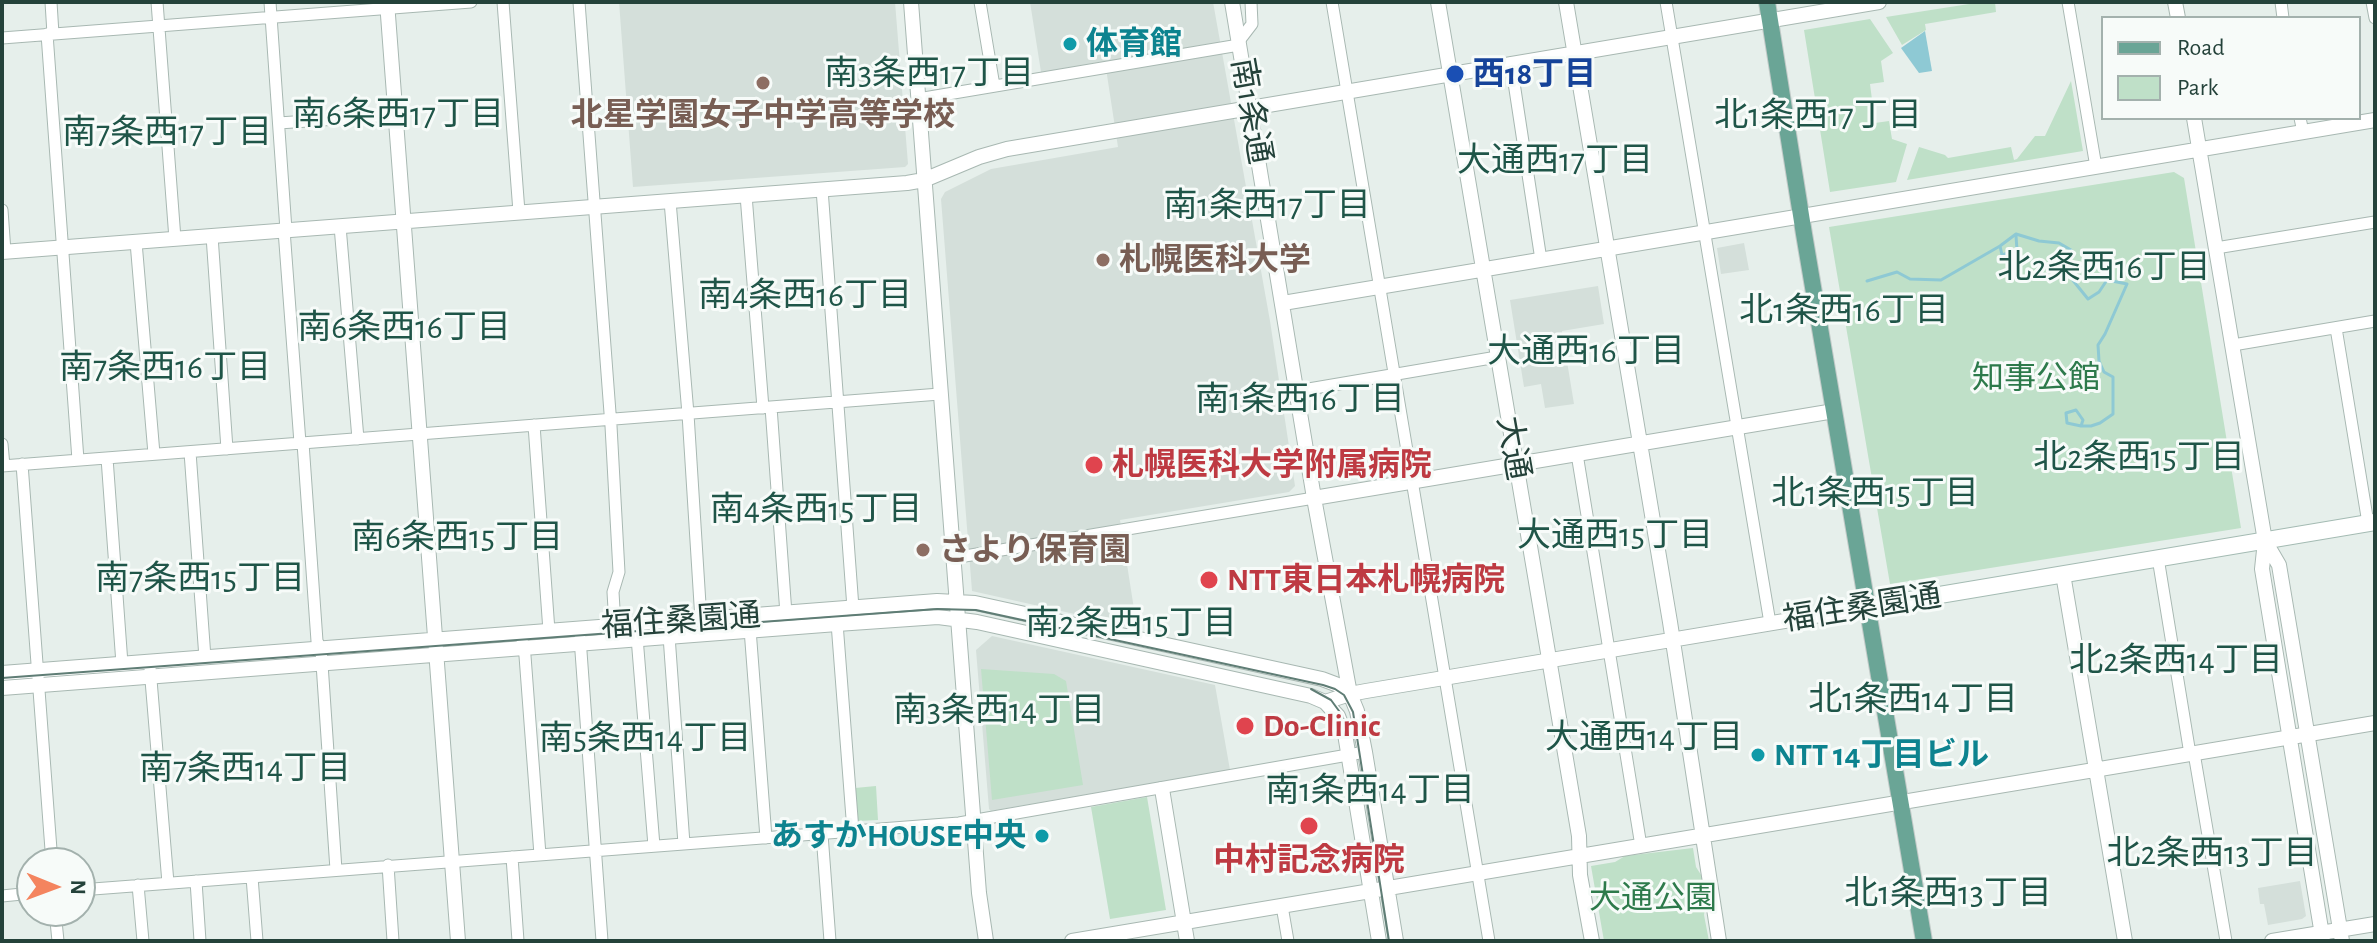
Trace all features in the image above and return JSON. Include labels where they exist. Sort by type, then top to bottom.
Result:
[{"type":"main road","points":[[1767,2],[1924,941]]},
{"type":"main road","name":"福住桑園通","points":[[1868,607],[2372,522]]},
{"type":"street","points":[[51,2],[50,34],[62,247],[78,460]]},
{"type":"street","points":[[157,2],[175,239]]},
{"type":"street","points":[[270,2],[301,443],[317,641],[321,656],[336,870]]},
{"type":"street","points":[[2,38],[387,5],[471,2]]},
{"type":"street","points":[[503,2],[519,212]]},
{"type":"street","points":[[579,2],[611,420],[619,572],[613,592],[615,626]]},
{"type":"street","points":[[911,2],[973,821],[986,941]]},
{"type":"street","points":[[980,2],[994,86]]},
{"type":"street","name":"南1条通","points":[[1232,2],[1314,498],[1350,694],[1357,711],[1365,752],[1396,941]]},
{"type":"street","points":[[918,99],[1239,43],[1252,24],[1251,2]]},
{"type":"street","points":[[1332,2],[1489,941]]},
{"type":"street","name":"大通","points":[[1438,2],[1579,836],[1580,875],[1592,941]]},
{"type":"street","points":[[1566,2],[1673,639],[1719,941]]},
{"type":"street","points":[[1666,2],[1770,623]]},
{"type":"street","points":[[2068,2],[2096,167]]},
{"type":"street","points":[[2372,2],[2375,18]]},
{"type":"street","points":[[2,210],[4,252],[924,180],[1000,151],[1871,3]]},
{"type":"street","points":[[387,5],[458,941]]},
{"type":"street","points":[[1511,63],[1541,260]]},
{"type":"street","points":[[279,123],[395,115]]},
{"type":"street","points":[[2194,120],[2265,541],[2262,569],[2322,937]]},
{"type":"street","points":[[1283,303],[2200,149],[2302,125],[2375,120]]},
{"type":"street","points":[[822,189],[853,608]]},
{"type":"street","points":[[746,195],[786,614]]},
{"type":"street","points":[[670,201],[701,620]]},
{"type":"street","points":[[2216,248],[2375,222]]},
{"type":"street","points":[[340,226],[358,439]]},
{"type":"street","points":[[212,236],[227,449]]},
{"type":"street","points":[[136,242],[154,454]]},
{"type":"street","points":[[2233,345],[2375,321]]},
{"type":"street","points":[[2336,328],[2372,522]]},
{"type":"street","points":[[1297,391],[1497,357]]},
{"type":"street","points":[[2,444],[3,466],[940,394]]},
{"type":"street","points":[[953,558],[1834,411]]},
{"type":"street","points":[[534,425],[549,631]]},
{"type":"street","points":[[190,452],[205,658]]},
{"type":"street","points":[[1577,454],[1641,846]]},
{"type":"street","points":[[107,458],[122,664]]},
{"type":"street","points":[[22,464],[51,847]]},
{"type":"street","points":[[2265,541],[2279,565],[2341,935]]},
{"type":"street","points":[[2158,558],[2226,941]]},
{"type":"street","points":[[2063,574],[2125,941]]},
{"type":"street","name":"福住桑園通","points":[[2,688],[38,678],[122,664],[150,669],[205,658],[437,655],[522,641],[836,617],[853,608],[937,601],[990,607],[1322,679],[1350,694]]},
{"type":"street","name":"福住桑園通","points":[[668,630],[701,620],[750,624],[786,614],[938,617],[977,622],[1311,696],[1325,702],[1350,694],[1445,677],[1868,607]]},
{"type":"street","points":[[836,617],[853,831]]},
{"type":"street","points":[[750,624],[766,838]]},
{"type":"street","name":"福住桑園通","points":[[2,673],[38,678],[321,656],[435,639],[522,641],[549,631],[580,636],[615,626],[637,632]]},
{"type":"street","points":[[668,630],[684,844]]},
{"type":"street","points":[[637,632],[654,846]]},
{"type":"street","points":[[580,636],[602,941]]},
{"type":"street","points":[[522,641],[540,855]]},
{"type":"street","points":[[150,669],[168,883]]},
{"type":"street","points":[[1338,716],[1350,694]]},
{"type":"street","points":[[1325,702],[1338,716],[1345,734],[1379,941]]},
{"type":"street","points":[[1081,940],[2375,723]]},
{"type":"street","points":[[96,889],[973,821],[1365,752]]},
{"type":"street","points":[[1162,789],[1187,941]]},
{"type":"street","points":[[822,834],[830,941]]},
{"type":"street","points":[[512,857],[518,941]]},
{"type":"street","points":[[388,865],[393,941]]},
{"type":"street","points":[[252,877],[257,941]]},
{"type":"street","points":[[196,881],[200,941]]},
{"type":"street","points":[[138,885],[143,941]]},
{"type":"street","points":[[1282,906],[1288,941]]},
{"type":"street","points":[[2272,941],[2341,935],[2375,924]]},
{"type":"shaded area","name":"北星学園女子中学高等学校","points":[[619,2],[895,2],[908,164],[905,167],[633,187]]},
{"type":"shaded area","name":"札幌医科大学","points":[[1030,2],[1213,2],[1270,321],[1295,486],[1289,492],[1120,520],[1137,628],[972,591],[941,199],[945,192],[991,169],[1118,147],[1105,62],[1041,72]]},
{"type":"shaded area","points":[[1744,243],[1749,270],[1721,274],[1717,248]]},
{"type":"shaded area","points":[[1598,286],[1604,324],[1562,331],[1574,404],[1545,408],[1541,384],[1524,387],[1510,300]]},
{"type":"shaded area","points":[[992,636],[1215,685],[1230,770],[991,811],[976,650]]},
{"type":"shaded area","points":[[2300,881],[2306,916],[2268,925],[2258,888]]},
{"type":"green space","points":[[1995,2],[1996,12],[1925,24],[1926,30],[1902,45],[1886,17]]},
{"type":"green space","points":[[1870,19],[1893,53],[1881,61],[1884,82],[1870,84],[1875,123],[1889,121],[1892,139],[1907,144],[1896,182],[1830,192],[1804,30]]},
{"type":"green space","points":[[2071,81],[2083,151],[1907,180],[1919,147],[1948,158],[2011,147],[2014,160],[2017,159],[2035,136],[2045,136]]},
{"type":"green space","name":"知事公館","points":[[2174,172],[2184,178],[2241,528],[1890,584],[1829,227]]},
{"type":"green space","points":[[981,669],[1054,674],[1066,681],[1083,785],[992,800]]},
{"type":"green space","points":[[876,786],[878,820],[858,821],[855,788]]},
{"type":"green space","points":[[1147,797],[1166,910],[1110,919],[1091,807]]},
{"type":"green space","name":"大通公園","points":[[1693,848],[1696,867],[1703,878],[1704,915],[1709,941],[1604,941],[1591,866],[1615,862],[1625,856]]},
{"type":"water","points":[[1925,31],[1932,71],[1919,73],[1901,48]]},
{"type":"waterway","points":[[1867,281],[1897,272],[1910,279],[1941,280],[2016,234],[2059,243],[2071,250],[2067,273],[2088,299],[2099,292],[2107,280],[2127,284],[2098,345],[2099,361],[2104,372],[2113,377],[2113,414],[2100,423],[2081,426],[2083,420],[2076,410],[2066,413],[2067,423],[2081,426]]},
{"type":"waterway","points":[[2000,246],[2002,255],[2017,250],[2016,236]]},
{"type":"tram line","points":[[2,678],[937,609],[976,610],[1323,685],[1344,695],[1353,712],[1389,941]]},
{"type":"tram line","points":[[1311,689],[1331,700],[1342,715],[1350,736]]},
{"type":"place","name":"体育館","points":[[1070,44]]},
{"type":"place","name":"西18丁目","points":[[1455,74]]},
{"type":"place","name":"北星学園女子中学高等学校","points":[[763,83]]},
{"type":"place","name":"札幌医科大学","points":[[1103,260]]},
{"type":"place","name":"札幌医科大学附属病院","points":[[1094,465]]},
{"type":"place","name":"さより保育園","points":[[923,550]]},
{"type":"place","name":"NTT東日本札幌病院","points":[[1209,580]]},
{"type":"place","name":"Do-Clinic","points":[[1245,726]]},
{"type":"place","name":"NTT 14丁目ビル","points":[[1758,755]]},
{"type":"place","name":"中村記念病院","points":[[1309,826]]},
{"type":"place","name":"あすかHOUSE中央","points":[[1042,836]]},
{"type":"district","name":"南3条西17丁目","points":[[929,74]]},
{"type":"district","name":"南6条西17丁目","points":[[398,115]]},
{"type":"district","name":"北1条西17丁目","points":[[1818,116]]},
{"type":"district","name":"南7条西17丁目","points":[[167,133]]},
{"type":"district","name":"大通西17丁目","points":[[1555,161]]},
{"type":"district","name":"南1条西17丁目","points":[[1267,206]]},
{"type":"district","name":"北2条西16丁目","points":[[2104,268]]},
{"type":"district","name":"南4条西16丁目","points":[[805,296]]},
{"type":"district","name":"北1条西16丁目","points":[[1844,311]]},
{"type":"district","name":"南6条西16丁目","points":[[404,328]]},
{"type":"district","name":"大通西16丁目","points":[[1586,352]]},
{"type":"district","name":"南7条西16丁目","points":[[165,368]]},
{"type":"district","name":"南1条西16丁目","points":[[1300,400]]},
{"type":"district","name":"北2条西15丁目","points":[[2139,458]]},
{"type":"district","name":"北1条西15丁目","points":[[1875,494]]},
{"type":"district","name":"南4条西15丁目","points":[[816,510]]},
{"type":"district","name":"大通西15丁目","points":[[1615,536]]},
{"type":"district","name":"南6条西15丁目","points":[[457,538]]},
{"type":"district","name":"南7条西15丁目","points":[[200,579]]},
{"type":"district","name":"南2条西15丁目","points":[[1131,624]]},
{"type":"district","name":"北2条西14丁目","points":[[2176,661]]},
{"type":"district","name":"北1条西14丁目","points":[[1913,700]]},
{"type":"district","name":"南3条西14丁目","points":[[999,711]]},
{"type":"district","name":"大通西14丁目","points":[[1644,738]]},
{"type":"district","name":"南5条西14丁目","points":[[645,739]]},
{"type":"district","name":"南7条西14丁目","points":[[245,769]]},
{"type":"district","name":"南1条西14丁目","points":[[1370,791]]},
{"type":"district","name":"北2条西13丁目","points":[[2212,854]]},
{"type":"district","name":"北1条西13丁目","points":[[1948,894]]}]
